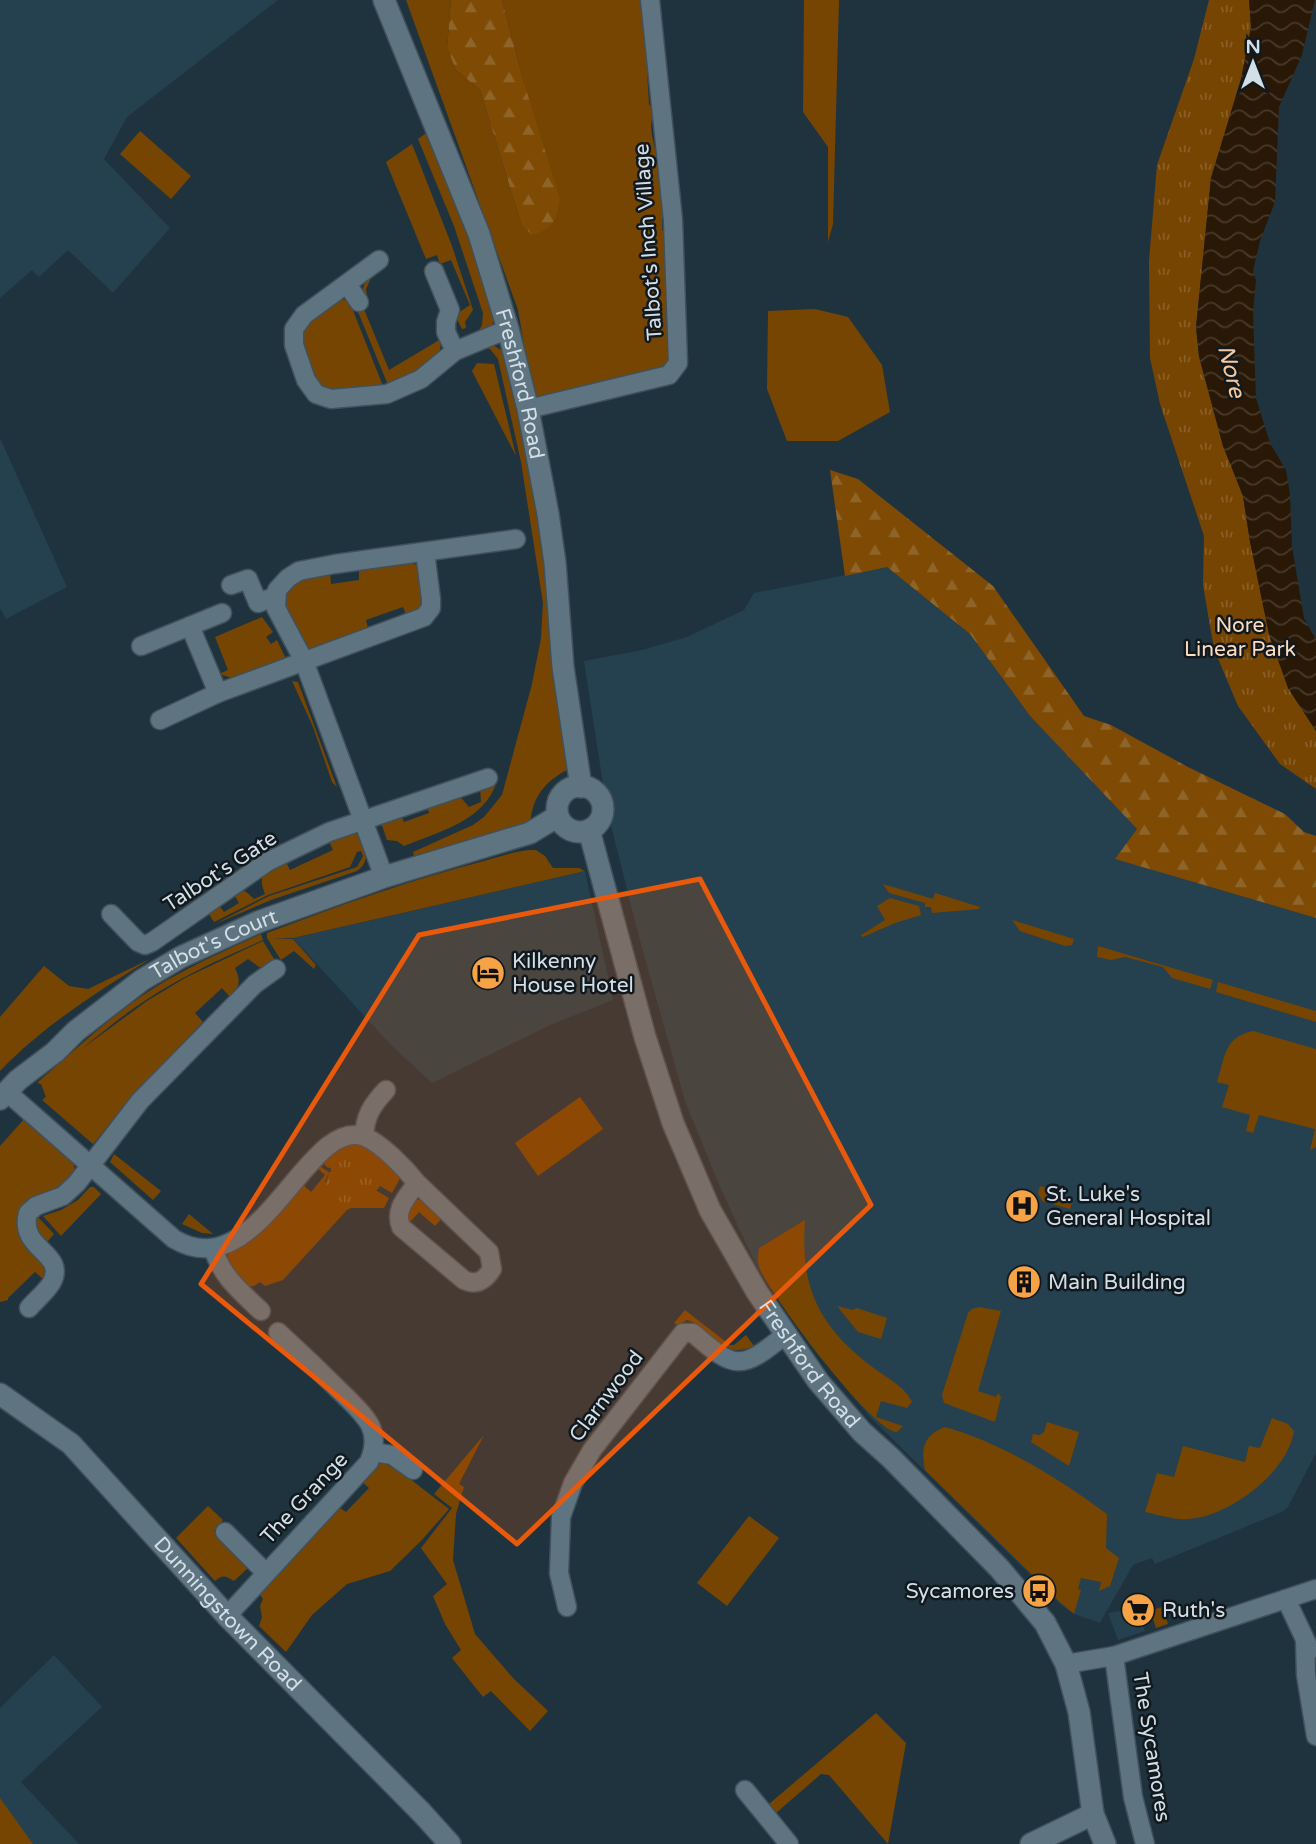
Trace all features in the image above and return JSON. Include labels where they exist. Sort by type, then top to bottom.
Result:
[{"type":"main road","name":"Freshford Road","points":[[384,0],[479,234],[508,329],[528,409],[548,514],[555,563],[563,667],[581,787]]},
{"type":"main road","points":[[581,787],[596,793],[602,808],[598,823],[589,830],[578,832],[568,829],[558,816],[557,805],[562,795],[570,789],[581,787]]},
{"type":"main road","name":"Talbot's Court","points":[[4,1095],[87,1022],[142,980],[181,957],[258,922],[384,877],[530,832],[558,816]]},
{"type":"main road","name":"Freshford Road","points":[[589,830],[629,985],[673,1123],[710,1210],[757,1292],[818,1381],[862,1432],[1000,1569],[1045,1623],[1066,1664],[1080,1713],[1093,1814],[1105,1844]]},
{"type":"main road","name":"Dunningstown Road","points":[[0,1394],[71,1444],[227,1616],[450,1844]]},
{"type":"main road","points":[[1031,1844],[1093,1814]]},
{"type":"street","name":"Talbot's Inch Village","points":[[528,409],[669,375],[678,363],[673,220],[650,0]]},
{"type":"street","points":[[379,260],[304,315],[294,329],[294,345],[306,380],[316,394],[331,400],[387,394],[421,379],[455,351],[508,329]]},
{"type":"street","points":[[434,271],[450,310],[446,332],[455,351]]},
{"type":"street","points":[[347,284],[359,302]]},
{"type":"street","points":[[384,877],[304,661],[276,608],[276,596],[281,584],[299,571],[516,539]]},
{"type":"street","points":[[160,720],[218,693],[424,617],[430,608],[431,599],[425,552]]},
{"type":"street","points":[[231,585],[248,579],[258,603],[276,596]]},
{"type":"street","points":[[141,646],[222,613]]},
{"type":"street","points":[[190,626],[218,693]]},
{"type":"street","name":"Talbot's Gate","points":[[111,914],[138,942],[145,945],[267,862],[329,832],[488,778]]},
{"type":"street","points":[[29,1308],[51,1283],[55,1272],[48,1255],[32,1241],[27,1231],[28,1213],[37,1206],[63,1196],[77,1183],[140,1101],[250,978],[276,969]]},
{"type":"street","points":[[364,1136],[370,1108],[386,1090]]},
{"type":"street","name":"Talbot's Court","points":[[4,1095],[174,1239],[186,1246],[213,1248]]},
{"type":"street","points":[[258,1302],[218,1265],[213,1248],[237,1240],[271,1208],[321,1150],[349,1136],[364,1136],[402,1164],[417,1183],[489,1252],[492,1269],[487,1277],[479,1282],[470,1283],[464,1280],[401,1227],[397,1218],[398,1211],[417,1183]]},
{"type":"street","name":"The Grange","points":[[227,1616],[369,1462],[373,1452],[371,1426],[361,1413],[321,1371],[278,1332]]},
{"type":"street","name":"Clarnwood","points":[[567,1607],[559,1562],[562,1517],[573,1483],[592,1450],[683,1333],[693,1333],[718,1355],[729,1361],[739,1362],[765,1351],[786,1334]]},
{"type":"street","name":"The Grange","points":[[373,1452],[391,1455],[413,1470]]},
{"type":"street","name":"The Grange","points":[[225,1532],[266,1573]]},
{"type":"street","name":"The Sycamores","points":[[1066,1664],[1114,1656],[1316,1589]]},
{"type":"street","points":[[1286,1600],[1316,1661]]},
{"type":"street","points":[[1305,1641],[1306,1675],[1316,1735]]},
{"type":"street","name":"The Sycamores","points":[[1114,1656],[1133,1797],[1145,1844]]},
{"type":"street","points":[[746,1790],[789,1844]]},
{"type":"highlighted area","points":[[700,879],[871,1205],[517,1544],[201,1284],[419,935]]},
{"type":"shaded area","points":[[0,0],[278,0],[127,117],[104,159],[170,228],[113,293],[68,250],[39,277],[32,270],[0,298]]},
{"type":"shaded area","points":[[0,438],[67,587],[6,619],[0,608]]},
{"type":"shaded area","name":"St. Luke's General Hospital","points":[[887,567],[970,634],[1030,716],[1137,829],[1116,859],[1316,918],[1316,1453],[1288,1507],[1282,1512],[1155,1564],[1152,1558],[1133,1565],[1100,1623],[1074,1614],[1060,1604],[870,1417],[810,1345],[758,1269],[720,1187],[685,1101],[607,810],[584,661],[642,650],[687,637],[744,610],[754,593]]},
{"type":"shaded area","points":[[585,871],[613,1000],[550,1025],[432,1083],[389,1043],[293,938]]},
{"type":"shaded area","points":[[1139,1596],[1146,1617],[1143,1626],[1145,1631],[1118,1640],[1108,1613],[1132,1609],[1129,1599]]},
{"type":"shaded area","points":[[54,1655],[102,1707],[21,1782],[79,1844],[0,1844],[0,1708]]},
{"type":"green space","points":[[406,0],[451,0],[447,48],[456,70],[480,90],[522,226],[532,235],[524,83],[502,0],[643,0],[649,105],[654,107],[652,133],[657,158],[662,159],[667,215],[662,219],[662,230],[668,233],[673,349],[668,367],[533,397],[518,310]]},
{"type":"green space","points":[[451,0],[502,0],[524,83],[560,199],[552,223],[539,233],[532,235],[522,226],[480,90],[456,70],[447,48]]},
{"type":"green space","points":[[804,0],[839,0],[833,224],[828,242],[828,147],[803,112]]},
{"type":"green space","name":"Nore Linear Park","points":[[1209,0],[1249,0],[1251,27],[1241,79],[1211,178],[1196,327],[1199,357],[1223,446],[1243,496],[1250,542],[1288,688],[1316,731],[1316,789],[1280,764],[1238,706],[1214,649],[1203,585],[1204,536],[1160,404],[1150,358],[1149,261],[1157,165],[1194,59]]},
{"type":"green space","points":[[140,131],[191,176],[171,199],[120,154]]},
{"type":"green space","points":[[429,131],[488,285],[494,320],[488,328],[478,332],[483,313],[454,226],[418,139]]},
{"type":"green space","points":[[412,144],[452,246],[473,310],[465,322],[466,328],[462,329],[455,315],[470,305],[451,260],[440,264],[437,255],[426,259],[386,162]]},
{"type":"green space","points":[[373,274],[366,289],[369,306],[364,309],[389,370],[441,339],[440,352],[416,373],[388,385],[356,307],[366,280]]},
{"type":"green space","points":[[341,299],[348,301],[352,308],[383,386],[328,392],[313,374],[303,347],[303,328],[312,317]]},
{"type":"green space","points":[[815,309],[848,317],[882,365],[890,412],[838,441],[787,441],[767,389],[768,311]]},
{"type":"green space","points":[[493,345],[504,352],[529,453],[548,580],[556,690],[569,769],[552,779],[540,792],[533,807],[530,826],[415,859],[413,852],[473,825],[484,817],[502,795],[532,684],[541,638],[543,603],[521,462],[498,359],[490,349],[481,348]]},
{"type":"green space","points":[[477,363],[494,364],[516,456],[472,371]]},
{"type":"green space","points":[[830,470],[858,479],[993,586],[1084,716],[1111,725],[1188,767],[1285,814],[1304,832],[1316,836],[1316,918],[1115,859],[1137,829],[1030,716],[970,634],[887,567],[845,576]]},
{"type":"green space","points":[[409,563],[418,565],[424,603],[422,609],[407,617],[403,607],[366,620],[369,633],[314,651],[301,641],[283,607],[282,598],[285,591],[297,581],[330,572],[331,584],[359,580],[359,569]]},
{"type":"green space","points":[[262,617],[273,632],[266,637],[271,644],[277,640],[285,657],[232,678],[219,674],[228,670],[215,637]]},
{"type":"green space","points":[[292,681],[298,682],[337,787],[332,782],[313,727]]},
{"type":"green space","points":[[497,781],[491,795],[482,806],[459,823],[404,846],[397,841],[387,840],[380,820],[399,811],[404,822],[429,813],[426,803],[458,794],[469,807],[481,802],[480,787]]},
{"type":"green space","points":[[357,832],[362,836],[366,859],[357,871],[271,900],[215,924],[269,896],[357,867],[363,856],[361,851],[357,852],[350,867],[268,895],[214,922],[207,911],[218,904],[224,912],[239,903],[233,893],[236,892],[245,891],[254,899],[265,894],[262,875],[285,860],[290,870],[333,850],[328,839]]},
{"type":"green space","points":[[536,850],[545,856],[553,868],[579,868],[585,871],[293,938],[271,938],[293,939],[316,965],[314,969],[294,951],[281,960],[267,938],[267,933],[402,885],[456,868]]},
{"type":"green space","points":[[883,884],[933,899],[935,893],[980,907],[932,913],[931,907],[925,907],[925,903],[889,893]]},
{"type":"green space","points":[[890,898],[919,906],[921,915],[863,937],[861,935],[885,920],[877,906]]},
{"type":"green space","points":[[1012,920],[1074,939],[1072,945],[1065,946],[1020,931]]},
{"type":"green space","points":[[261,934],[263,940],[204,967],[158,992],[83,1048],[147,1001],[185,978],[263,941],[274,959],[264,967],[259,967],[248,959],[235,968],[238,986],[230,997],[222,988],[195,1013],[203,1022],[138,1090],[93,1144],[42,1100],[46,1097],[41,1084],[37,1083],[124,1009],[180,973]]},
{"type":"green space","points":[[1098,946],[1213,980],[1210,989],[1172,978],[1163,967],[1125,957],[1111,960],[1097,957]]},
{"type":"green space","points":[[150,959],[52,1024],[0,1071],[0,1017],[44,966],[69,986],[88,989]]},
{"type":"green space","points":[[1218,982],[1316,1011],[1316,1022],[1216,992]]},
{"type":"green space","points":[[1253,1031],[1316,1049],[1316,1147],[1310,1150],[1315,1129],[1259,1115],[1253,1133],[1246,1131],[1250,1115],[1222,1107],[1229,1085],[1217,1082],[1224,1056],[1236,1038]]},
{"type":"green space","points":[[580,1097],[603,1129],[538,1176],[515,1143]]},
{"type":"green space","points":[[26,1117],[73,1159],[75,1172],[66,1183],[19,1221],[25,1241],[48,1268],[44,1280],[35,1272],[8,1300],[0,1302],[0,1146]]},
{"type":"green space","points":[[363,1141],[402,1175],[392,1193],[327,1167],[321,1161],[347,1142]]},
{"type":"green space","points":[[361,1152],[377,1167],[380,1186],[355,1202],[339,1201],[324,1190],[331,1166]]},
{"type":"green space","points":[[114,1154],[161,1191],[153,1200],[110,1162]]},
{"type":"green space","points":[[318,1165],[329,1172],[325,1182],[372,1188],[389,1198],[384,1208],[347,1210],[283,1280],[265,1286],[260,1282],[247,1286],[227,1263],[228,1253],[259,1231],[302,1184],[311,1192],[325,1175],[316,1167]]},
{"type":"green space","points":[[1040,1186],[1051,1189],[1049,1197],[1072,1203],[1070,1209],[1042,1201],[1038,1193]]},
{"type":"green space","points":[[90,1187],[94,1187],[101,1194],[61,1236],[43,1216],[78,1200]]},
{"type":"green space","points":[[425,1198],[444,1216],[435,1226],[419,1212],[410,1222],[405,1216],[410,1202]]},
{"type":"green space","points":[[189,1214],[213,1234],[202,1233],[182,1224]]},
{"type":"green space","points":[[36,1215],[54,1234],[47,1242],[36,1232]]},
{"type":"green space","points":[[805,1220],[806,1265],[816,1303],[838,1335],[853,1351],[900,1386],[912,1402],[907,1408],[881,1401],[876,1417],[903,1426],[897,1432],[884,1426],[867,1410],[823,1361],[760,1269],[759,1248]]},
{"type":"green space","points":[[837,1306],[853,1310],[857,1308],[887,1318],[881,1339],[858,1332]]},
{"type":"green space","points":[[979,1307],[1001,1311],[978,1391],[996,1397],[998,1393],[1001,1397],[995,1422],[944,1403],[942,1395],[968,1313]]},
{"type":"green space","points":[[685,1310],[730,1345],[734,1345],[746,1335],[754,1346],[736,1350],[728,1348],[693,1322],[687,1320],[678,1325],[674,1323]]},
{"type":"green space","points":[[1272,1418],[1288,1424],[1294,1431],[1281,1462],[1254,1490],[1221,1510],[1204,1516],[1177,1519],[1145,1512],[1157,1473],[1174,1477],[1183,1446],[1245,1462],[1249,1446],[1260,1448]]},
{"type":"green space","points":[[1047,1422],[1079,1432],[1069,1466],[1031,1442],[1033,1434],[1040,1435],[1044,1432]]},
{"type":"green space","points":[[945,1427],[988,1442],[1030,1463],[1107,1514],[1106,1548],[1119,1558],[1110,1586],[1099,1591],[1101,1582],[1081,1578],[1078,1589],[1081,1590],[1074,1614],[1061,1603],[925,1470],[925,1444],[932,1434]]},
{"type":"green space","points":[[484,1435],[459,1484],[464,1487],[456,1514],[453,1560],[475,1634],[513,1678],[548,1711],[530,1731],[491,1691],[483,1697],[452,1658],[461,1650],[445,1624],[433,1596],[447,1584],[421,1548],[452,1508],[434,1494]]},
{"type":"green space","points":[[381,1463],[392,1465],[449,1509],[390,1571],[347,1584],[312,1615],[286,1652],[259,1626],[263,1599],[258,1592],[337,1506],[346,1512],[369,1488],[361,1481],[374,1466]]},
{"type":"green space","points":[[208,1506],[223,1520],[214,1531],[248,1568],[234,1581],[224,1576],[215,1581],[176,1538]]},
{"type":"green space","points":[[749,1516],[779,1538],[727,1606],[697,1583]]},
{"type":"green space","points":[[1162,1607],[1168,1624],[1156,1628],[1151,1613],[1152,1610]]},
{"type":"green space","points":[[876,1713],[906,1743],[888,1844],[829,1775],[821,1774],[776,1813],[769,1804]]},
{"type":"green space","points":[[0,1798],[33,1844],[0,1844]]},
{"type":"water","name":"Nore","points":[[1249,0],[1315,0],[1302,55],[1279,107],[1275,202],[1260,241],[1253,271],[1256,280],[1253,311],[1256,398],[1270,443],[1286,470],[1290,494],[1292,547],[1304,618],[1316,640],[1316,731],[1288,688],[1269,635],[1243,496],[1223,446],[1199,356],[1196,327],[1211,178],[1241,79],[1251,27]]},
{"type":"place","name":"Kilkenny House Hotel","points":[[488,973]]},
{"type":"place","name":"St. Luke's General Hospital","points":[[1022,1206]]},
{"type":"place","name":"Main Building","points":[[1024,1282]]},
{"type":"place","name":"Sycamores","points":[[1039,1591]]},
{"type":"place","name":"Ruth's","points":[[1138,1610]]}]
